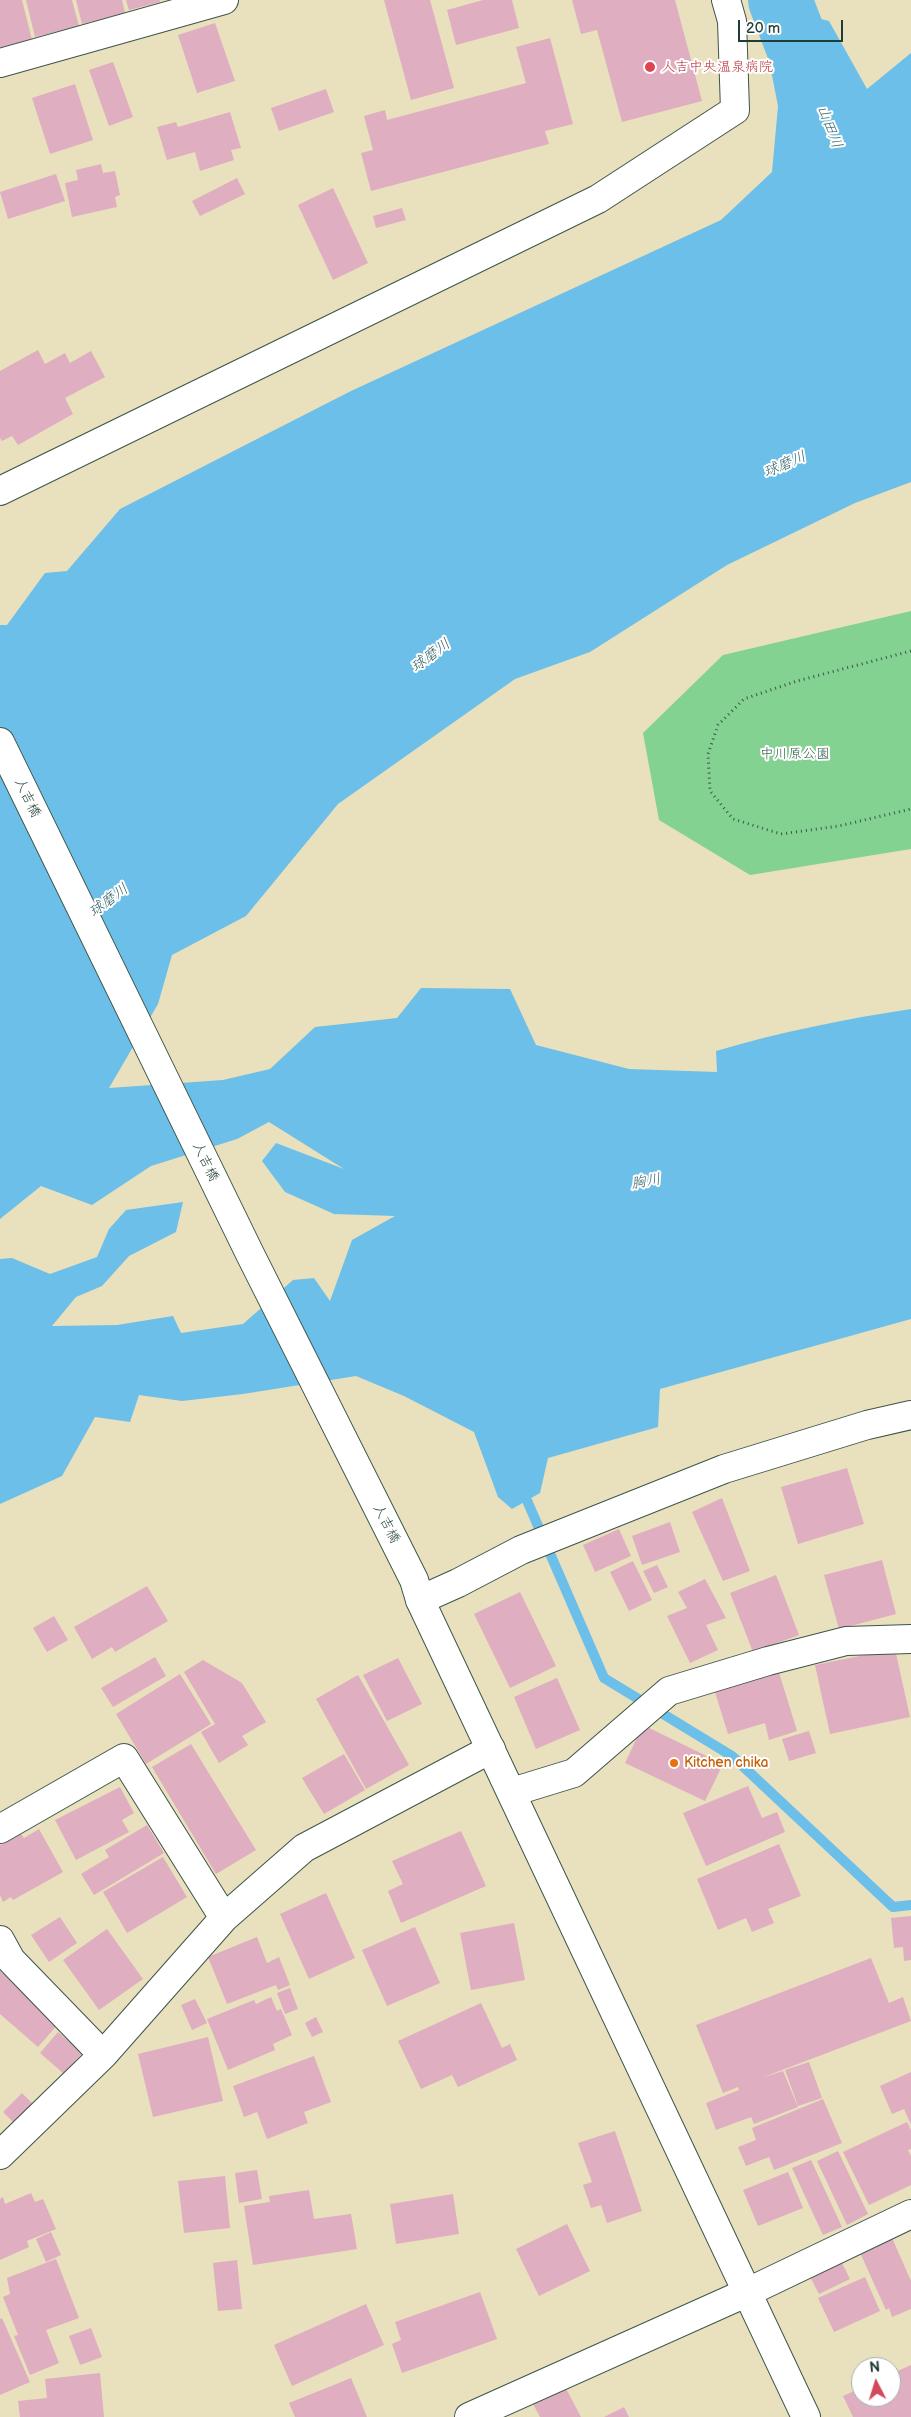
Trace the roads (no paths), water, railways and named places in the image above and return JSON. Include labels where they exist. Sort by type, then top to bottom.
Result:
[{"type":"street","points":[[0,63],[224,0]]},
{"type":"street","points":[[0,491],[598,198],[735,110],[732,21],[726,0]]},
{"type":"street","name":"人吉橋","points":[[0,742],[250,1254],[417,1590],[806,2417]]},
{"type":"street","points":[[417,1590],[458,1583],[521,1550],[724,1469],[867,1425],[911,1415]]},
{"type":"street","points":[[512,1792],[574,1772],[669,1691],[768,1660],[846,1641],[911,1638]]},
{"type":"street","points":[[0,2155],[103,2055],[224,1918],[304,1848],[491,1749]]},
{"type":"street","points":[[0,1829],[124,1758],[224,1918]]},
{"type":"street","points":[[0,1940],[11,1960],[103,2055]]},
{"type":"street","points":[[469,2417],[748,2292],[911,2214]]},
{"type":"water","points":[[758,4],[829,21],[867,89],[911,53],[911,482],[855,503],[727,565],[590,652],[515,679],[338,804],[246,916],[172,955],[158,1004],[109,1088],[223,1080],[270,1069],[315,1027],[397,1018],[421,988],[510,989],[536,1045],[629,1069],[717,1072],[716,1051],[813,1027],[911,1009],[911,1319],[660,1389],[658,1427],[548,1458],[540,1493],[512,1509],[498,1497],[474,1432],[404,1396],[356,1376],[243,1394],[182,1401],[139,1395],[130,1422],[95,1417],[62,1476],[0,1504],[0,1259],[12,1258],[50,1274],[97,1257],[109,1229],[126,1210],[183,1202],[176,1232],[129,1256],[102,1286],[76,1297],[52,1326],[117,1325],[173,1316],[181,1333],[243,1324],[293,1280],[314,1278],[330,1301],[352,1240],[395,1216],[334,1214],[285,1192],[262,1161],[276,1143],[344,1169],[269,1122],[237,1139],[151,1166],[92,1205],[41,1186],[0,1219],[0,625],[7,625],[45,573],[67,571],[120,509],[351,391],[721,220],[772,172],[778,106]]},
{"type":"waterway","name":"山田川","points":[[780,0],[852,189],[911,226]]},
{"type":"waterway","points":[[522,1489],[604,1678],[732,1756],[893,1907],[911,1905]]},
{"type":"place","name":"人吉中央温泉病院","points":[[650,67]]},
{"type":"place","name":"Kitchen chika","points":[[674,1763]]},
{"type":"water label","name":"球磨川","points":[[785,465]]},
{"type":"water label","name":"球磨川","points":[[431,656]]},
{"type":"water label","name":"球磨川","points":[[109,901]]},
{"type":"water label","name":"胸川","points":[[646,1182]]},
{"type":"park label","name":"中川原公園","points":[[795,754]]}]
